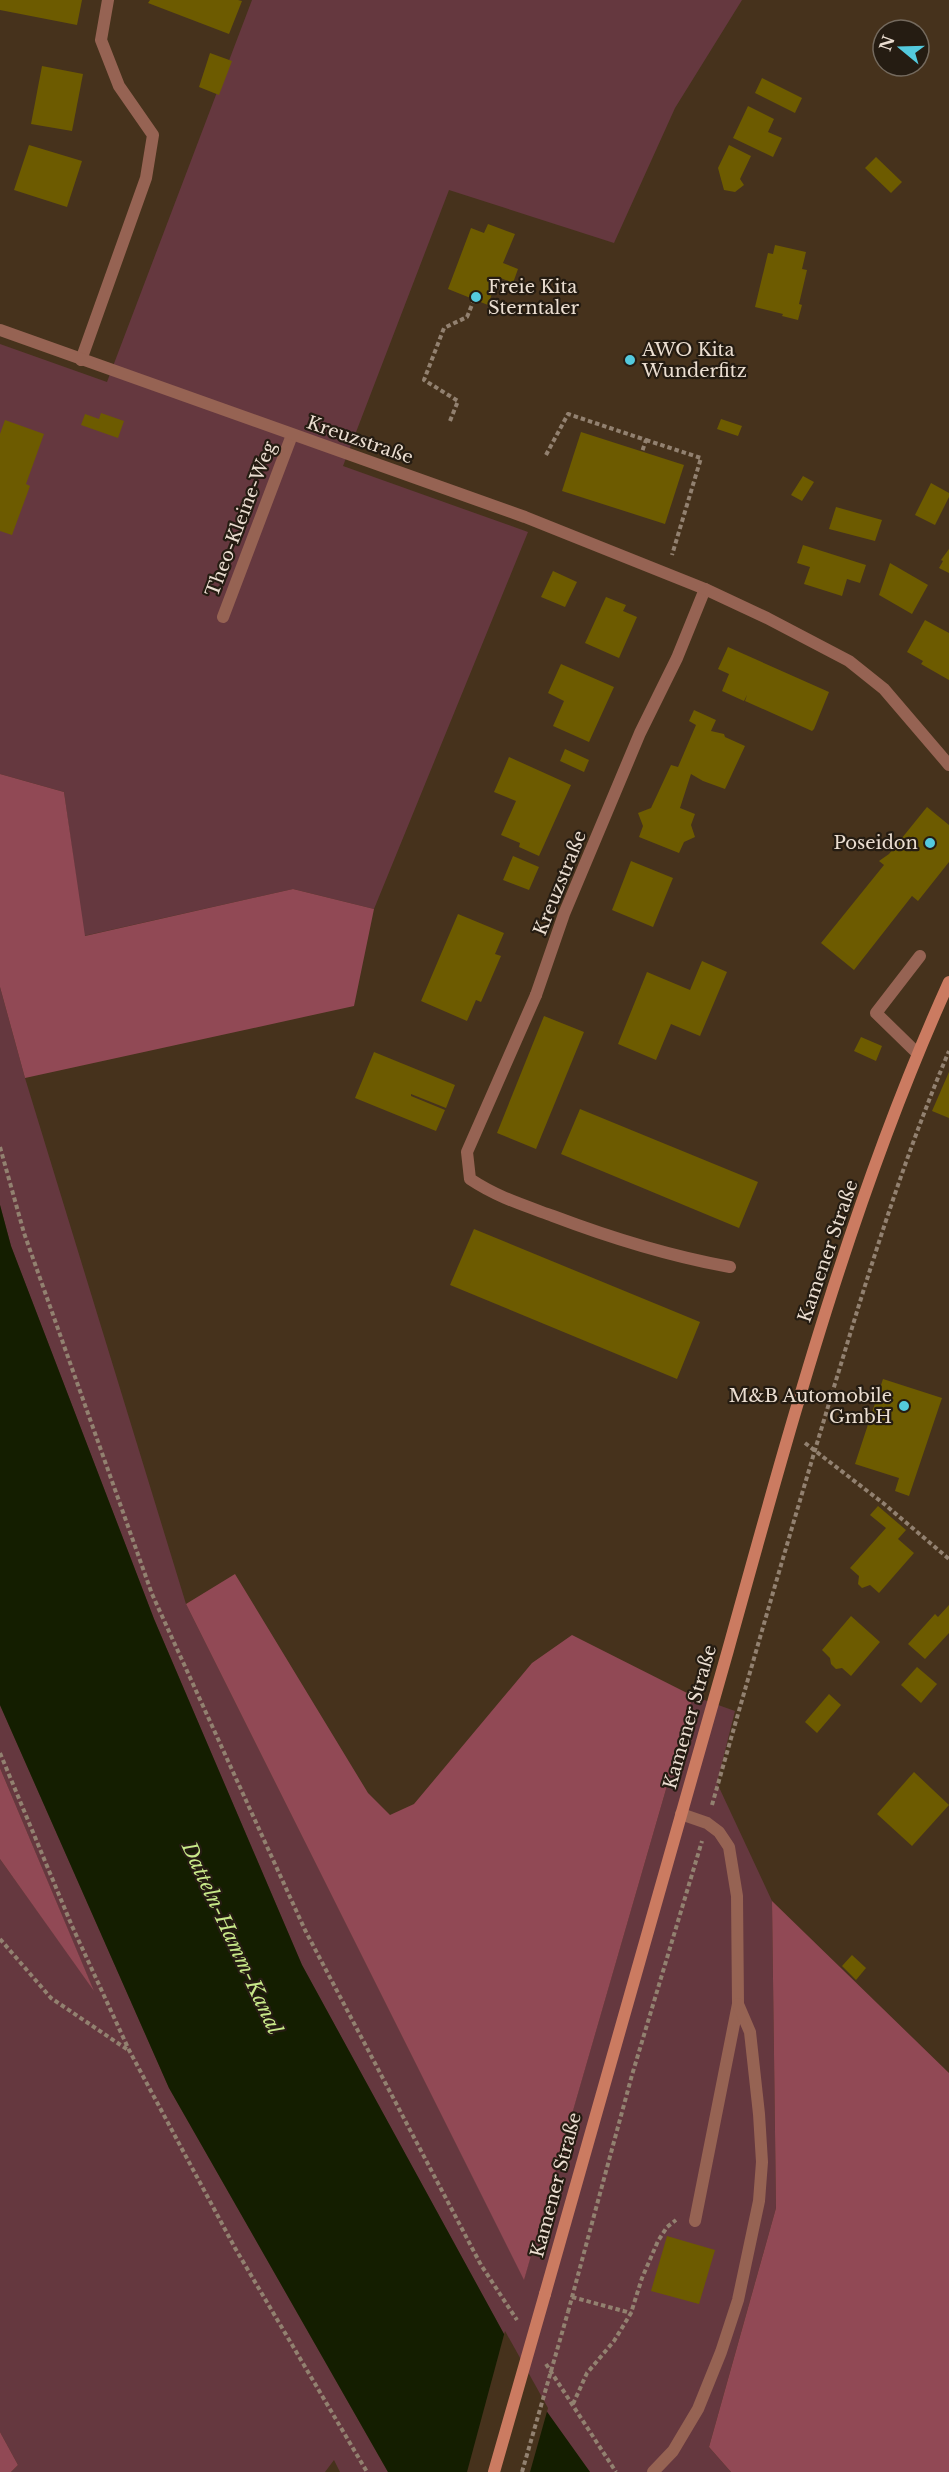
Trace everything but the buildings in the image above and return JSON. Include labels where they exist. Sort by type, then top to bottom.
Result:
[{"type":"main road","name":"Kamener Straße","points":[[494,2472],[831,1293],[917,1053],[949,982]]},
{"type":"street","points":[[81,360],[146,178],[153,135],[119,86],[101,40],[108,0]]},
{"type":"street","name":"Kreuzstraße","points":[[0,330],[525,517],[705,589],[849,661],[884,689],[949,765]]},
{"type":"street","name":"Theo-Kleine-Weg","points":[[223,617],[292,435]]},
{"type":"street","name":"Kreuzstraße","points":[[705,589],[677,658],[640,733],[564,914],[536,994],[467,1152],[470,1179],[492,1194],[607,1236],[678,1258],[730,1267]]},
{"type":"street","points":[[917,1053],[876,1013],[920,956]]},
{"type":"street","points":[[681,1814],[707,1823],[719,1832],[729,1847],[737,1896],[738,2004],[695,2221]]},
{"type":"street","points":[[653,2472],[673,2451],[698,2409],[721,2352],[738,2300],[759,2201],[762,2162],[759,2114],[750,2032],[738,2004]]},
{"type":"path","points":[[450,421],[458,401],[424,380],[444,328],[467,316],[474,300]]},
{"type":"path","points":[[546,455],[568,414],[701,458],[676,546],[664,571]]},
{"type":"path","points":[[642,452],[646,440]]},
{"type":"path","points":[[522,2472],[632,2075],[815,1448],[879,1239],[922,1114],[949,1051]]},
{"type":"path","points":[[0,1147],[24,1233],[157,1605],[304,1930],[481,2265],[520,2325]]},
{"type":"path","points":[[789,1434],[815,1448],[949,1559]]},
{"type":"path","points":[[0,1753],[72,1926],[129,2050],[235,2248],[367,2472]]},
{"type":"path","points":[[0,1939],[51,1998],[129,2050]]},
{"type":"path","points":[[572,2405],[587,2373],[614,2341],[631,2313],[642,2278],[658,2241],[667,2227],[679,2217],[695,2221]]},
{"type":"path","points":[[572,2297],[631,2313]]},
{"type":"path","points":[[540,2355],[616,2472]]},
{"type":"shaded area","points":[[252,0],[742,0],[675,108],[614,243],[449,190],[343,466],[528,532],[374,909],[293,889],[84,936],[64,792],[0,774],[0,344],[107,382]]},
{"type":"shaded area","points":[[0,774],[64,792],[85,936],[293,889],[374,909],[354,1006],[25,1078],[0,987]]},
{"type":"shaded area","points":[[0,987],[25,1078],[186,1604],[524,2279],[693,1696],[735,1711],[717,1783],[772,1901],[776,2208],[709,2447],[731,2472],[590,2472],[545,2409],[302,1965],[154,1619],[11,1246],[0,1205]]},
{"type":"shaded area","points":[[235,1574],[368,1793],[390,1815],[414,1804],[532,1663],[572,1635],[693,1696],[524,2280],[186,1604]]},
{"type":"shaded area","points":[[0,1705],[169,2088],[388,2472],[340,2472],[334,2460],[325,2472],[11,2472],[18,2465],[0,2432],[0,1859],[92,1987],[0,1768]]},
{"type":"shaded area","points":[[0,1768],[94,1991],[0,1859]]},
{"type":"shaded area","points":[[772,1901],[949,2073],[949,2472],[731,2472],[709,2447],[776,2208]]},
{"type":"shaded area","points":[[0,2432],[18,2465],[11,2472],[0,2472]]},
{"type":"water","name":"Datteln-Hamm-Kanal","points":[[0,1205],[11,1246],[154,1619],[302,1965],[545,2409],[590,2472],[388,2472],[169,2088],[0,1705]]},
{"type":"pier","points":[[505,2331],[548,2408],[530,2472],[467,2472]]},
{"type":"place","name":"Freie Kita Sterntaler","points":[[476,297]]},
{"type":"place","name":"AWO Kita Wunderfitz","points":[[630,360]]},
{"type":"place","name":"Poseidon","points":[[930,843]]},
{"type":"place","name":"M&B Automobile GmbH","points":[[904,1406]]}]
